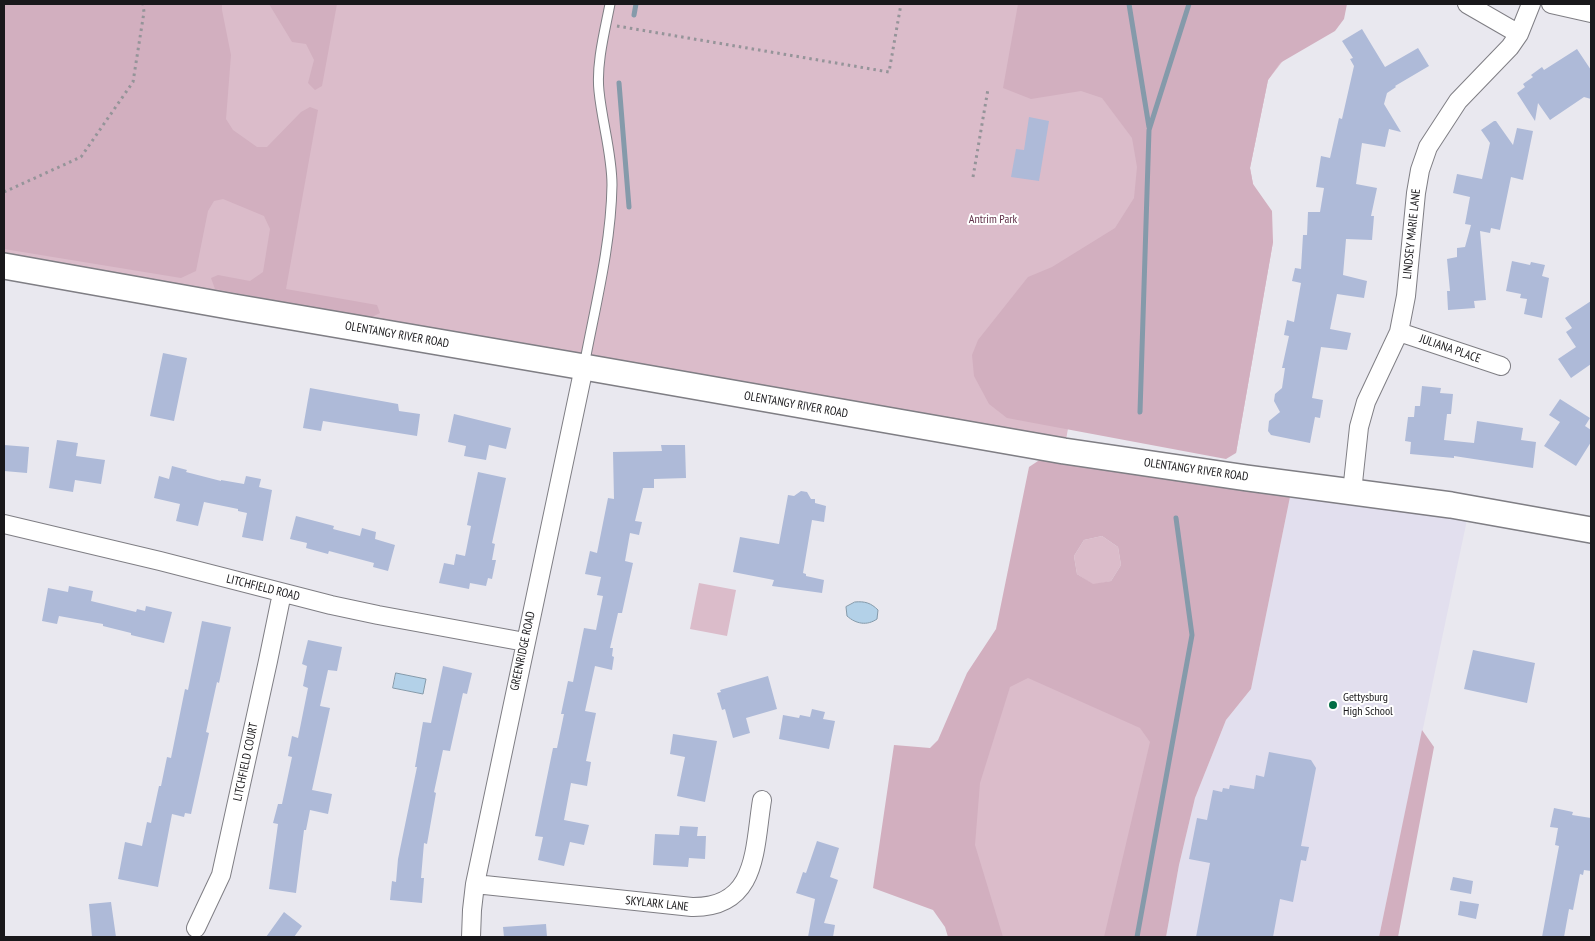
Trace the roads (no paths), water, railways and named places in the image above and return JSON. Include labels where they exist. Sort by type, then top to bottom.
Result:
[{"type":"main road","name":"OLENTANGY RIVER ROAD","points":[[4,266],[253,311],[1064,451],[1451,505],[1591,530]]},
{"type":"street","points":[[1467,4],[1519,34]]},
{"type":"street","name":"LINDSEY MARIE LANE","points":[[1352,492],[1359,427],[1366,402],[1399,332],[1406,296],[1416,193],[1420,170],[1428,148],[1458,101],[1510,47],[1519,34],[1531,4]]},
{"type":"street","points":[[1551,4],[1591,13]]},
{"type":"street","name":"JULIANA PLACE","points":[[1399,332],[1501,366]]},
{"type":"street","name":"GREENRIDGE ROAD","points":[[471,937],[475,884],[584,367]]},
{"type":"street","name":"LITCHFIELD ROAD","points":[[4,524],[378,615],[525,642]]},
{"type":"street","name":"LITCHFIELD COURT","points":[[196,928],[221,875],[282,593]]},
{"type":"street","name":"SKYLARK LANE","points":[[475,884],[707,908],[732,898],[741,889],[749,876],[762,800]]},
{"type":"lane","points":[[584,367],[610,231],[612,184],[599,89],[602,44],[610,4]]},
{"type":"water","points":[[855,602],[868,603],[878,610],[877,619],[865,623],[850,619],[847,616],[846,607]]},
{"type":"water","points":[[396,673],[426,679],[423,694],[393,688]]},
{"type":"waterway","points":[[634,15],[636,4]]},
{"type":"waterway","points":[[1129,4],[1149,127]]},
{"type":"waterway","points":[[1140,412],[1149,130],[1189,4]]},
{"type":"waterway","points":[[619,83],[629,207]]},
{"type":"waterway","points":[[1137,937],[1192,635],[1176,518]]},
{"type":"place","name":"Gettysburg High School","points":[[1333,705]]},
{"type":"park label","name":"Antrim Park","points":[[993,220]]}]
